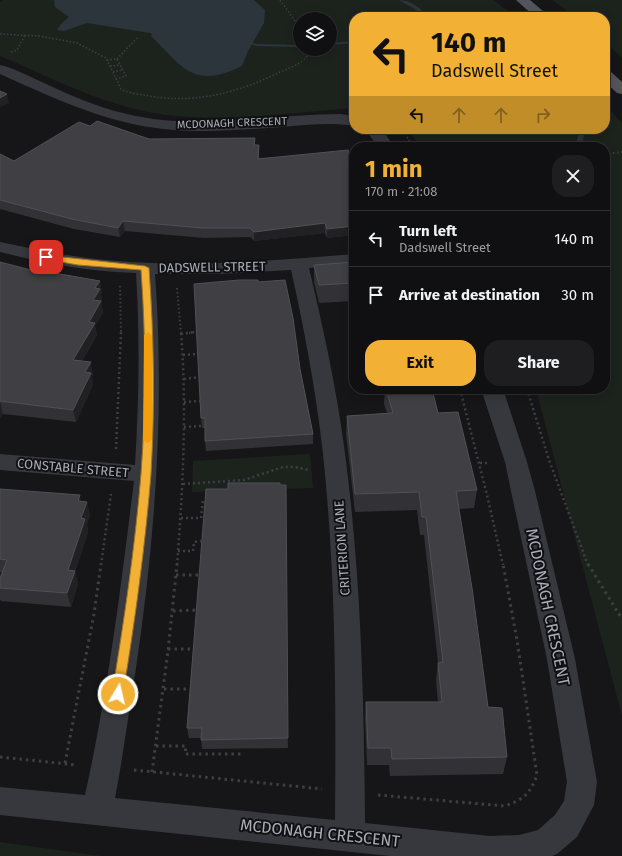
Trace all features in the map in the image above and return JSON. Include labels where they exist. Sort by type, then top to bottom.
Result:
[{"type":"main road","points":[[522,0],[537,12]]},
{"type":"main road","points":[[610,79],[622,90]]},
{"type":"street","name":"MCDONAGH CRESCENT","points":[[0,69],[95,110],[146,123],[178,126],[341,119],[349,120]]},
{"type":"street","name":"DADSWELL STREET","points":[[0,248],[15,252],[78,262],[145,268],[210,269],[299,264],[349,259]]},
{"type":"street","name":"CRITERION LANE","points":[[299,264],[319,359],[336,470],[346,611],[350,836]]},
{"type":"street","points":[[97,810],[106,768],[130,620],[146,474],[149,414],[148,312],[145,268]]},
{"type":"street","name":"MCDONAGH CRESCENT","points":[[0,801],[490,851],[519,850],[546,843],[566,826],[579,805],[582,782],[561,659],[516,462],[494,394]]},
{"type":"street","name":"CONSTABLE STREET","points":[[0,462],[146,474]]},
{"type":"path","points":[[280,0],[293,18]]},
{"type":"path","points":[[0,34],[39,36],[77,43],[106,59],[121,89],[142,95],[163,98],[208,98],[225,95],[279,73],[307,58],[308,56]]},
{"type":"path","points":[[10,53],[17,50],[25,35]]},
{"type":"path","points":[[102,60],[117,59],[138,38]]},
{"type":"path","points":[[116,79],[126,76],[117,59]]},
{"type":"path","points":[[110,66],[120,65]]},
{"type":"path","points":[[113,72],[123,70]]},
{"type":"path","points":[[610,153],[622,152]]},
{"type":"path","points":[[65,764],[94,614],[114,472],[121,350],[120,282]]},
{"type":"path","points":[[152,772],[173,611],[183,484],[184,379],[177,285]]},
{"type":"path","points":[[181,334],[195,332]]},
{"type":"path","points":[[183,355],[198,354]]},
{"type":"path","points":[[184,379],[199,377]]},
{"type":"path","points":[[529,394],[584,560],[622,620]]},
{"type":"path","points":[[184,402],[200,401]]},
{"type":"path","points":[[184,427],[201,426]]},
{"type":"path","points":[[183,484],[244,480],[283,467],[294,466],[322,471],[336,470]]},
{"type":"path","points":[[181,518],[201,518],[203,499]]},
{"type":"path","points":[[178,551],[193,551],[194,542],[201,542]]},
{"type":"path","points":[[176,575],[200,575]]},
{"type":"path","points":[[173,611],[197,610]]},
{"type":"path","points":[[168,649],[194,649]]},
{"type":"path","points":[[164,689],[190,689]]},
{"type":"path","points":[[156,746],[186,746],[185,754],[241,754]]},
{"type":"shaded area","points":[[3,0],[494,0],[509,12],[349,12],[349,108],[219,118],[165,115],[139,110],[103,100],[0,56],[0,2]]},
{"type":"shaded area","points":[[54,0],[254,0],[265,10],[264,23],[248,51],[242,66],[225,73],[212,76],[200,75],[190,72],[181,65],[151,36],[152,34],[150,33],[87,23],[64,31],[57,30],[69,17],[55,7]]},
{"type":"shaded area","points":[[553,0],[622,0],[622,57],[610,47],[610,12],[568,12]]},
{"type":"shaded area","points":[[610,110],[622,123],[622,716],[537,394],[610,394],[610,142],[417,142],[411,134],[610,134]]},
{"type":"shaded area","points":[[310,454],[313,488],[192,492],[193,461]]},
{"type":"shaded area","points":[[0,842],[101,856],[0,856]]},
{"type":"building","points":[[0,91],[7,94],[0,98]]},
{"type":"building","points":[[97,121],[149,139],[255,138],[254,145],[259,145],[258,159],[348,150],[349,227],[327,229],[325,223],[254,232],[250,228],[203,228],[123,221],[118,228],[72,219],[0,200],[0,154],[14,161],[79,122],[90,126]]},
{"type":"building","points":[[0,262],[31,270],[100,281],[95,288],[100,289],[93,300],[101,301],[89,322],[95,323],[73,360],[91,362],[85,372],[91,373],[73,410],[0,401]]},
{"type":"building","points":[[349,262],[349,283],[319,285],[314,265]]},
{"type":"building","points":[[258,280],[258,282],[285,280],[313,434],[205,441],[205,418],[201,418],[194,284]]},
{"type":"building","points":[[387,394],[433,394],[438,413],[458,412],[477,490],[456,491],[472,588],[488,707],[502,708],[507,757],[392,759],[391,748],[368,748],[366,702],[442,702],[438,663],[443,662],[426,517],[422,517],[419,492],[355,494],[347,416],[393,413]]},
{"type":"building","points":[[228,483],[280,483],[280,485],[286,485],[288,738],[201,740],[202,728],[187,728],[206,489],[228,489]]},
{"type":"building","points":[[0,489],[80,495],[78,501],[87,502],[81,518],[85,519],[68,570],[75,571],[67,593],[0,588],[0,578],[7,560],[0,559]]},
{"type":"waterway","points":[[401,0],[415,7],[421,12]]},
{"type":"waterway","points":[[242,41],[257,45],[293,46]]},
{"type":"waterway","points":[[337,43],[349,42]]},
{"type":"waterway","points":[[579,142],[582,134]]},
{"type":"slow traffic","points":[[147,440],[149,414],[148,335]]},
{"type":"route","points":[[46,257],[78,262],[145,268],[148,312],[149,414],[146,474],[130,620],[118,694]]}]
